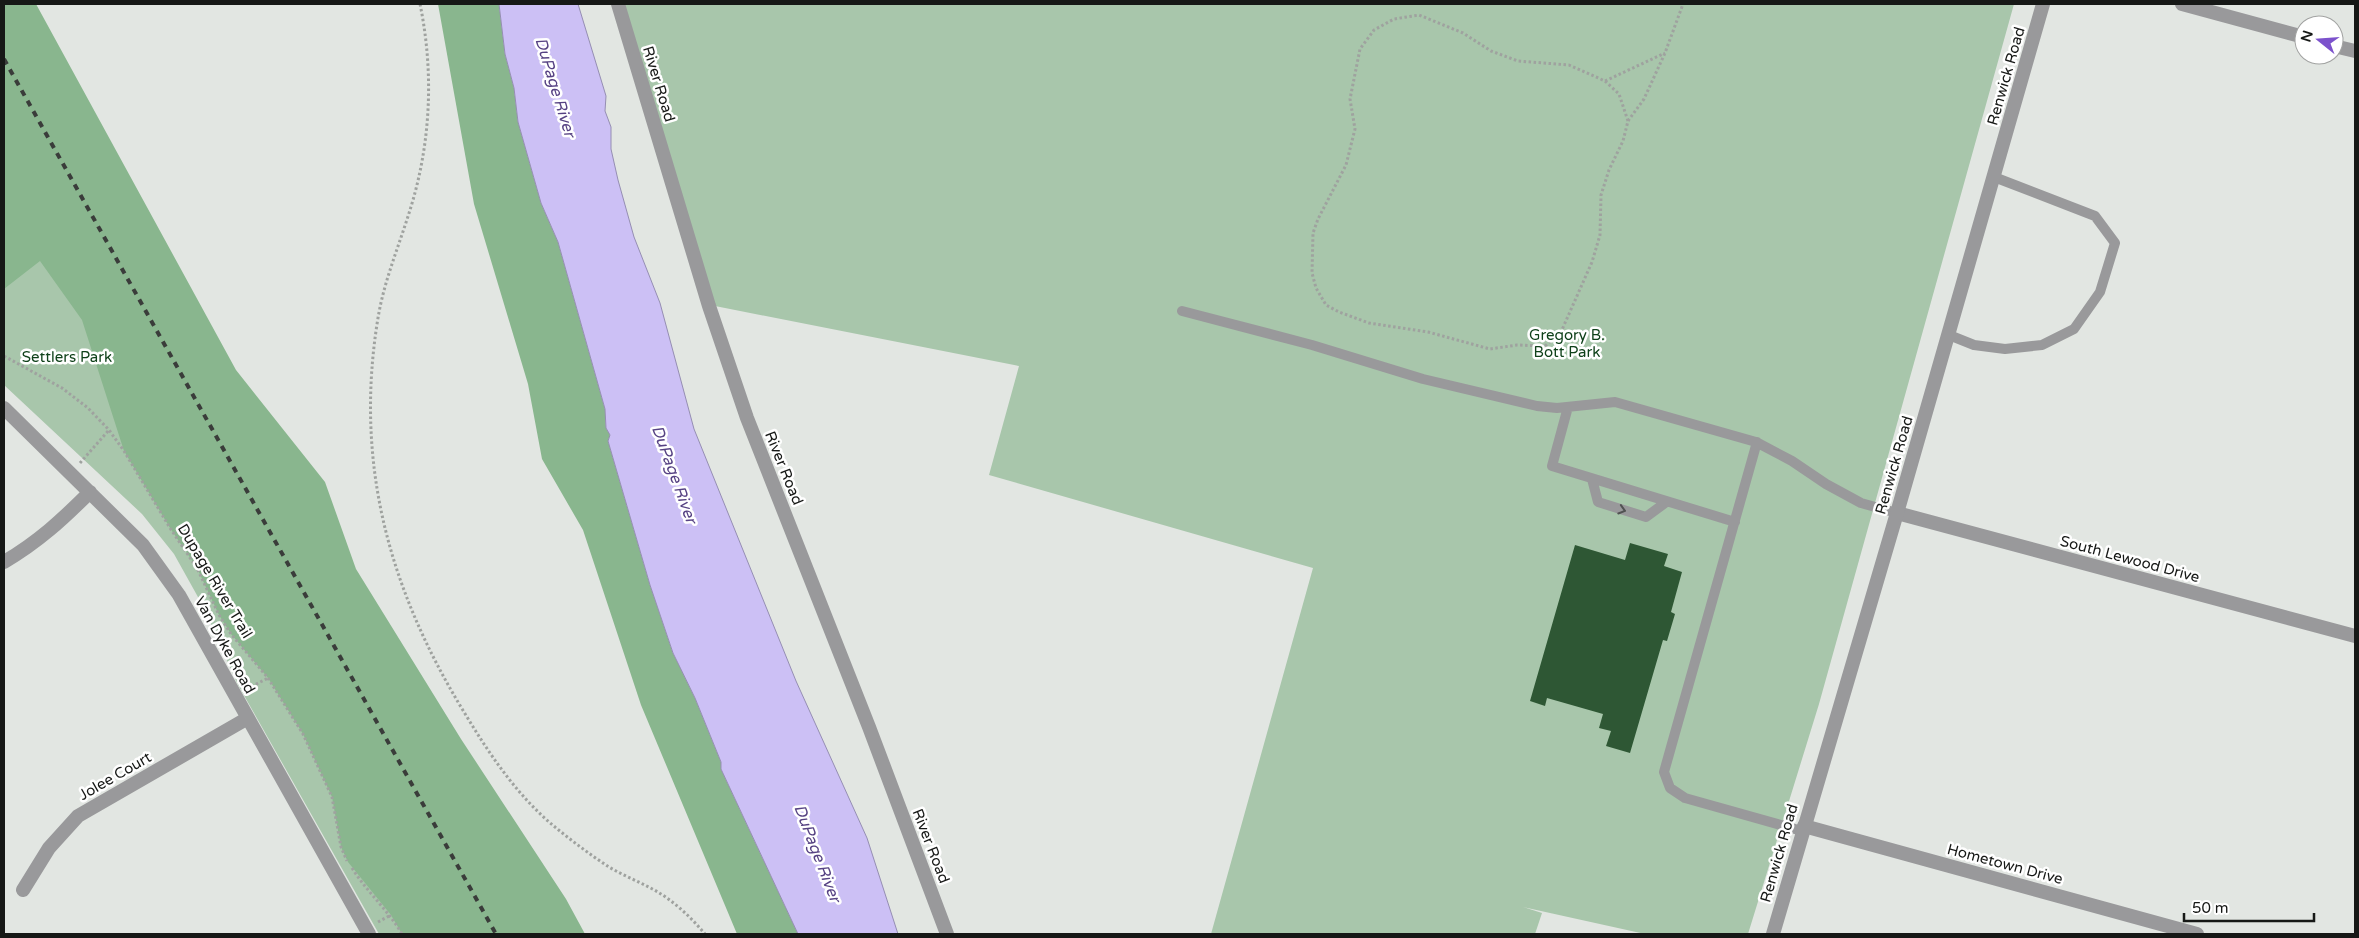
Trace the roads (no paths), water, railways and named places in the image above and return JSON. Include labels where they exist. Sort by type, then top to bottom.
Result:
[{"type":"street","name":"River Road","points":[[618,4],[709,306],[747,418],[869,727],[947,934]]},
{"type":"street","name":"Renwick Road","points":[[1773,934],[1897,513],[2043,4]]},
{"type":"street","points":[[2182,4],[2294,34]]},
{"type":"street","name":"Van Dyke Road","points":[[4,408],[144,545],[178,595],[369,934]]},
{"type":"street","points":[[4,562],[31,546],[57,525],[90,492]]},
{"type":"street","name":"South Lewood Drive","points":[[1897,513],[2355,636]]},
{"type":"street","name":"Jolee Court","points":[[23,890],[49,848],[78,816],[248,718]]},
{"type":"street","name":"Hometown Drive","points":[[1803,829],[2197,934]]},
{"type":"lane","points":[[1948,335],[1974,345],[2005,349],[2042,345],[2074,329],[2100,292],[2115,243],[2095,216],[1994,177]]},
{"type":"lane","points":[[1182,311],[1312,345],[1423,379],[1537,406],[1568,407],[1615,402],[1757,442],[1792,460],[1826,484],[1860,503],[1897,513]]},
{"type":"lane","points":[[1568,407],[1552,466],[1665,503],[1734,522]]},
{"type":"lane","points":[[1757,442],[1664,772],[1670,788],[1685,798],[1803,829]]},
{"type":"lane","points":[[1592,479],[1598,502],[1606,505],[1646,517],[1665,503]]},
{"type":"water","name":"DuPage River","points":[[499,4],[578,4],[606,96],[605,111],[611,127],[611,149],[618,180],[634,237],[660,303],[694,429],[796,681],[867,838],[898,934],[798,934],[721,769],[721,762],[695,698],[673,653],[650,585],[608,441],[610,435],[606,428],[605,409],[558,242],[541,203],[518,122],[514,88],[505,54]]},
{"type":"railway","points":[[4,59],[496,934]]},
{"type":"park label","name":"Gregory B. Bott Park","points":[[1567,344]]},
{"type":"park label","name":"Settlers Park","points":[[67,357]]}]
